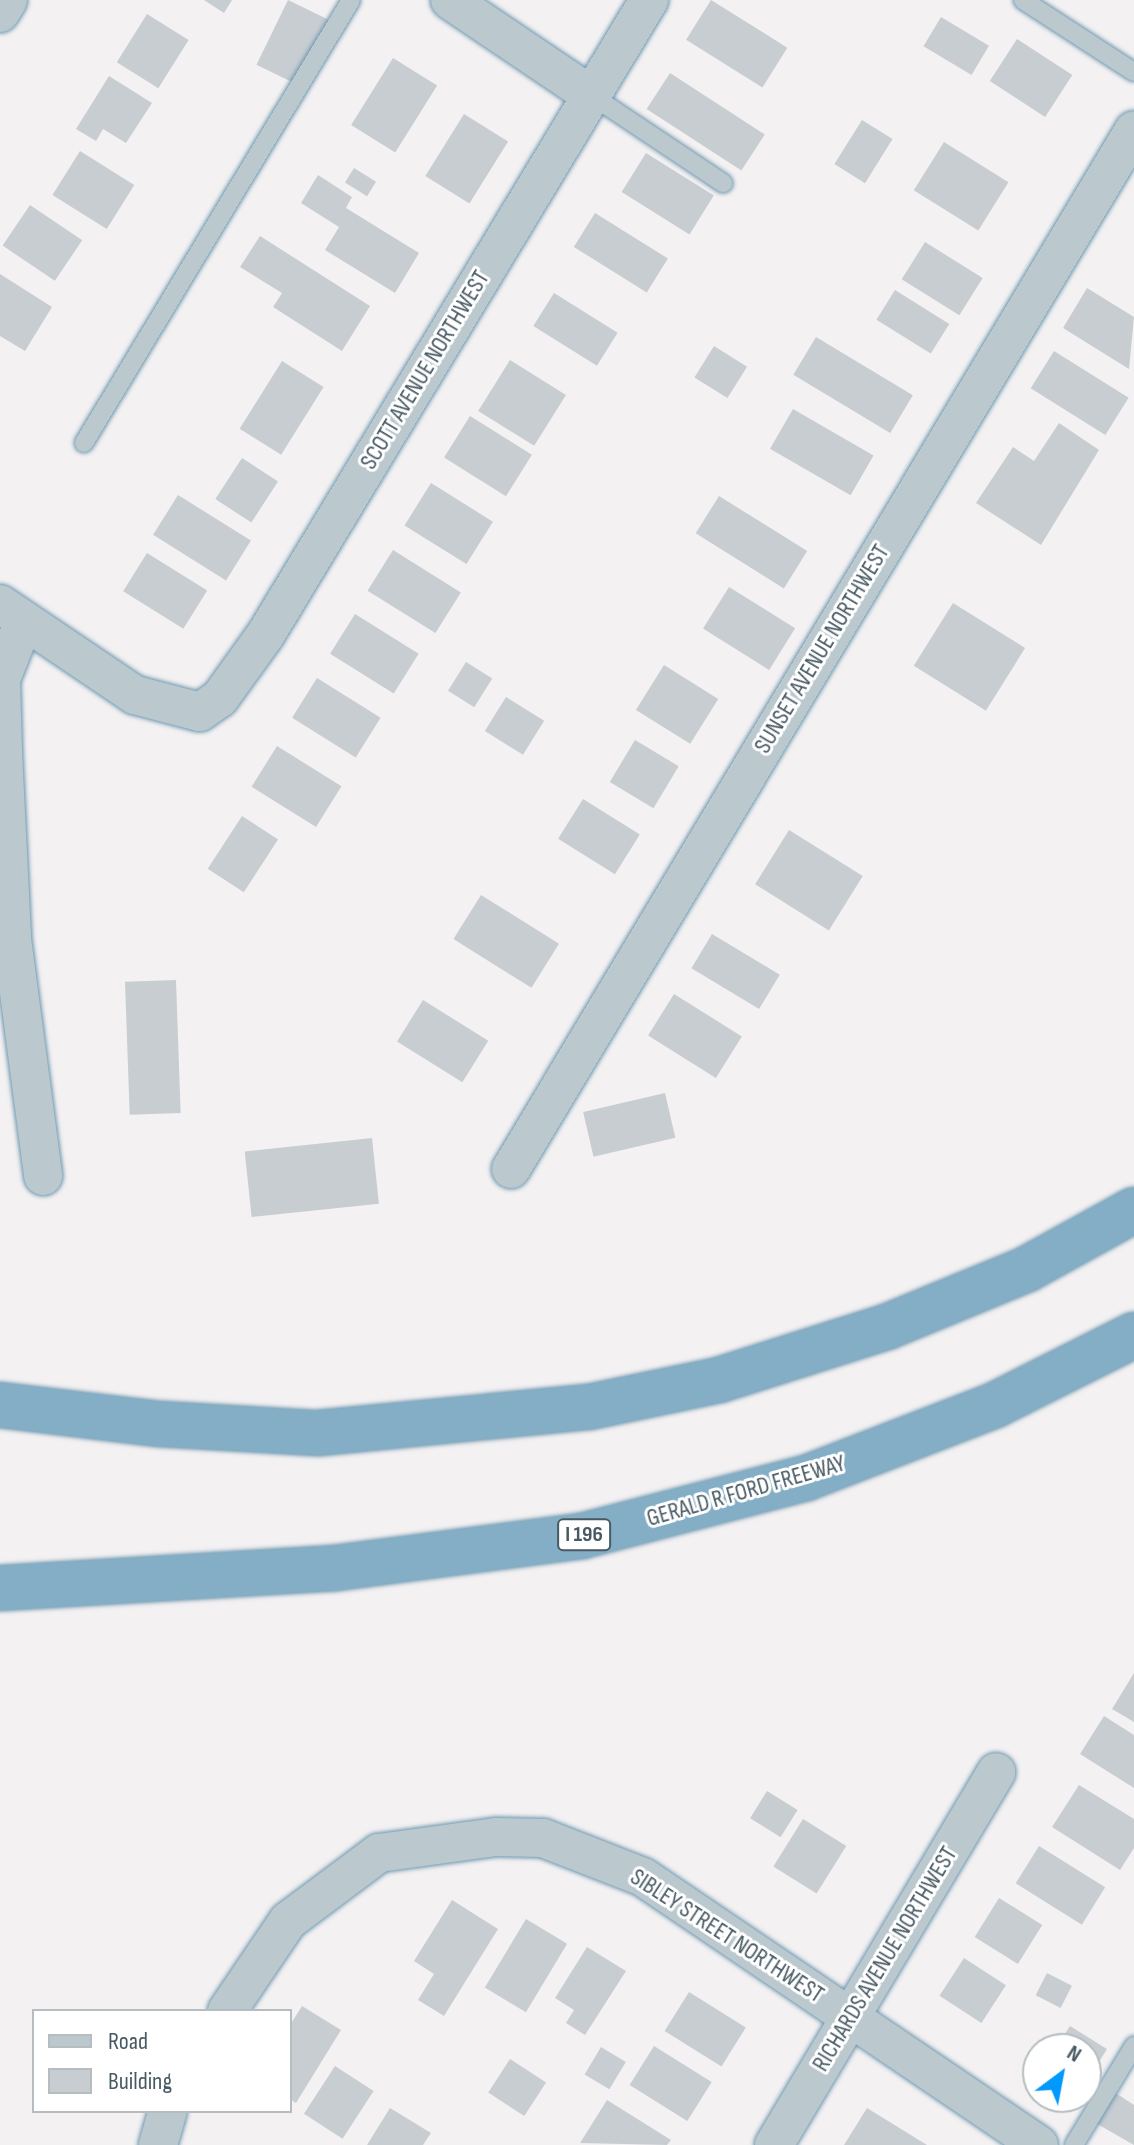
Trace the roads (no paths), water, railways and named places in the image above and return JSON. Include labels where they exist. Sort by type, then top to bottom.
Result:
[{"type":"highway","points":[[0,1405],[160,1424],[318,1433],[589,1407],[744,1373],[889,1326],[1027,1269],[1134,1210]]},
{"type":"highway","name":"GERALD R FORD FREEWAY","points":[[0,1588],[335,1568],[582,1536],[806,1478],[995,1405],[1134,1335]]},
{"type":"street","points":[[0,13],[8,0]]},
{"type":"street","points":[[450,0],[591,95]]},
{"type":"street","name":"SCOTT AVENUE NORTHWEST","points":[[12,613],[135,695],[180,710],[200,712],[241,672],[649,0]]},
{"type":"street","name":"SUNSET AVENUE NORTHWEST","points":[[511,1169],[1134,130]]},
{"type":"street","points":[[12,613],[1,679],[12,939],[43,1176]]},
{"type":"street","name":"RICHARDS AVENUE NORTHWEST","points":[[774,2145],[996,1772]]},
{"type":"street","name":"SIBLEY STREET NORTHWEST","points":[[228,2009],[288,1921],[379,1853],[496,1837],[543,1838],[598,1856],[643,1877],[1039,2145]]},
{"type":"street","points":[[158,2145],[167,2113]]},
{"type":"lane","points":[[84,443],[351,0]]},
{"type":"lane","points":[[1023,0],[1134,72]]},
{"type":"lane","points":[[591,95],[723,183]]},
{"type":"lane","points":[[1074,2145],[1134,2046]]}]
